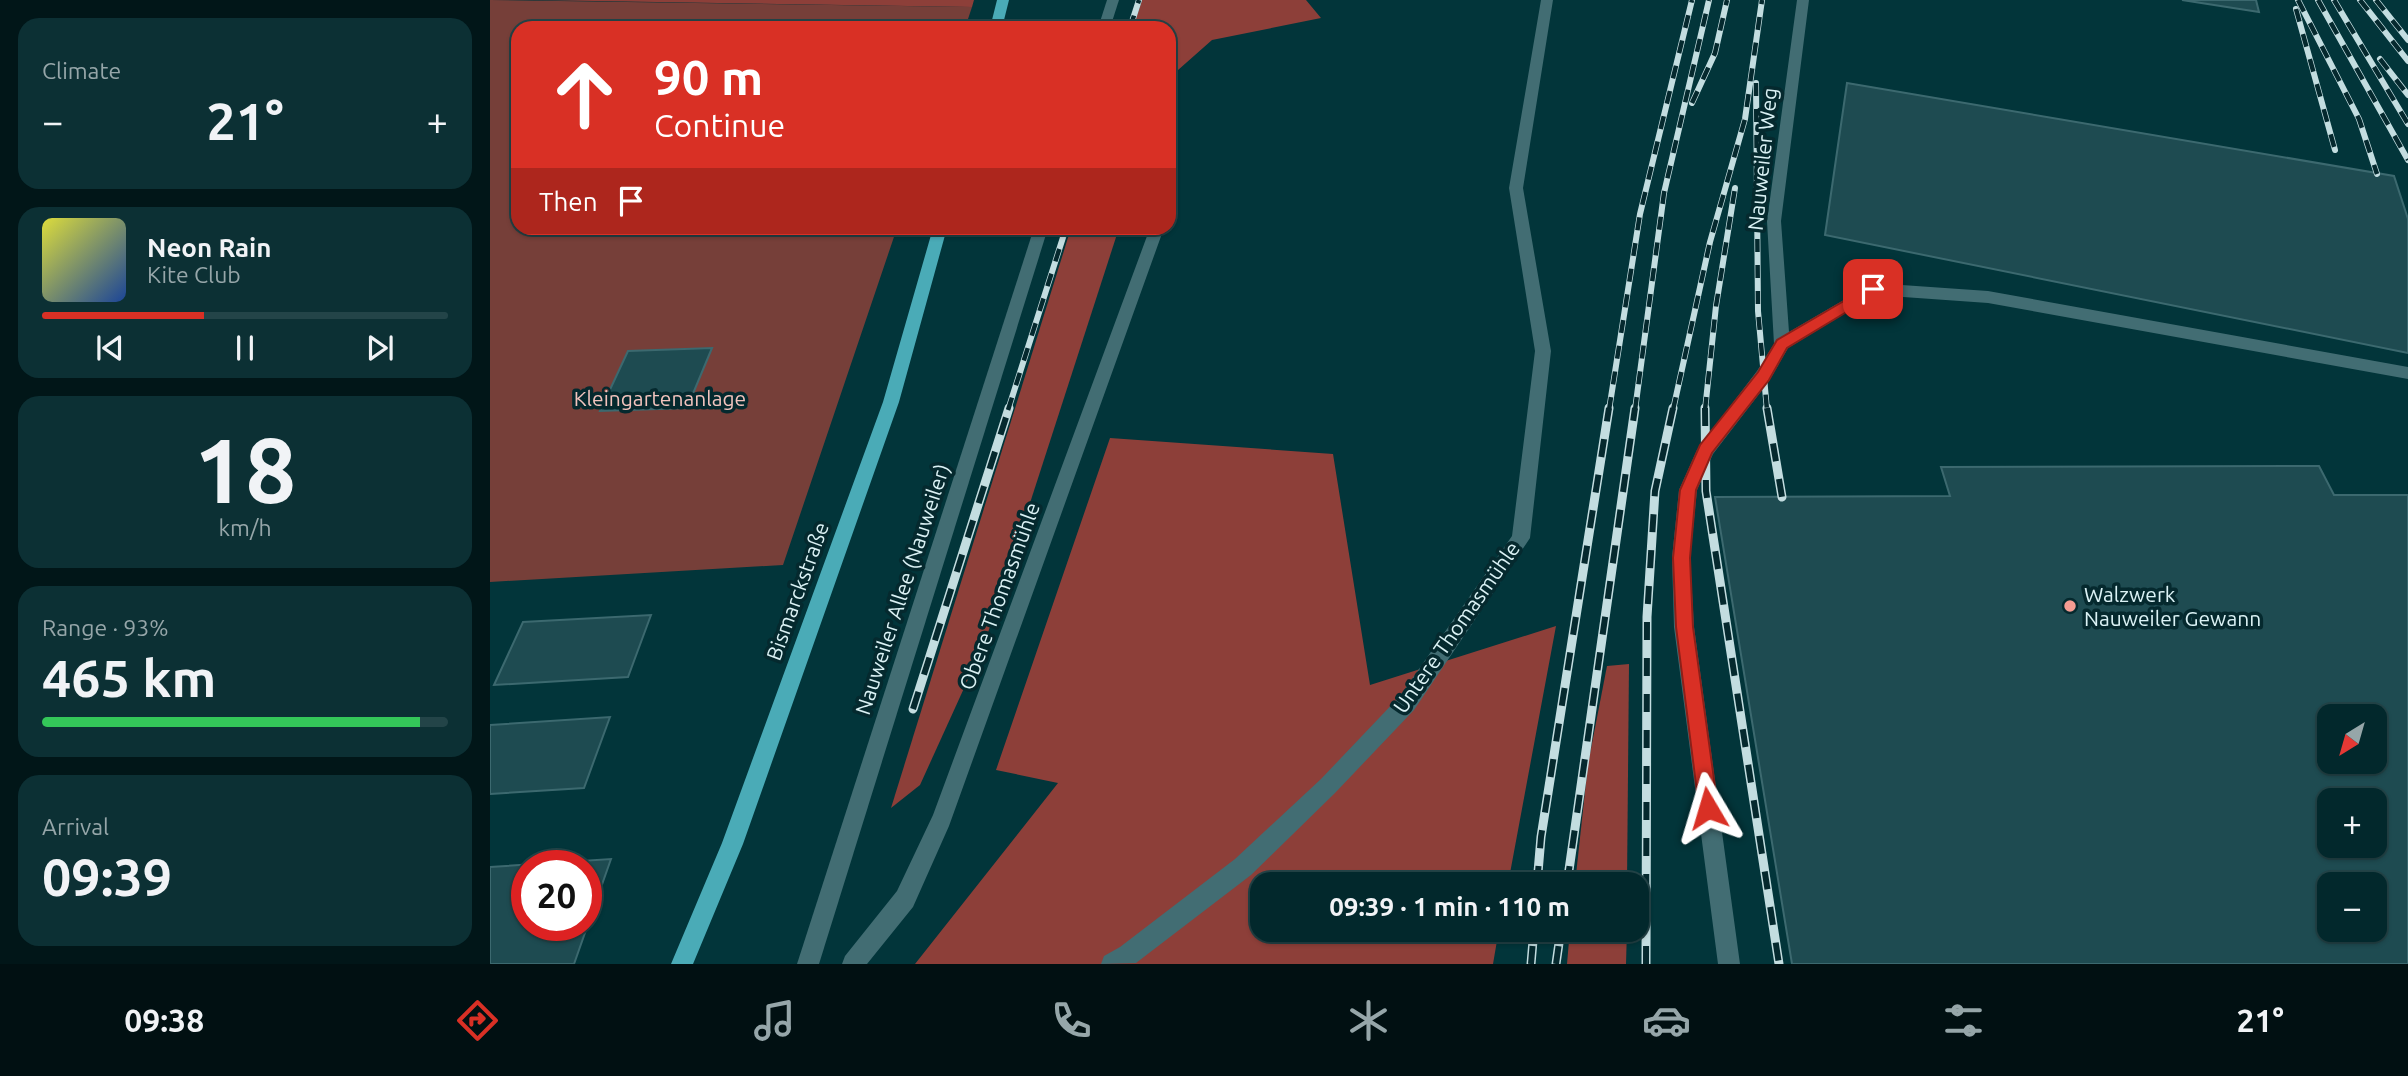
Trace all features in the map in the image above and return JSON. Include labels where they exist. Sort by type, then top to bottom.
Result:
[{"type":"main road","points":[[998,21],[1003,0]]},
{"type":"main road","name":"Bismarckstraße","points":[[682,964],[732,844],[891,402],[938,235]]},
{"type":"lane","points":[[1106,21],[1113,0]]},
{"type":"lane","name":"Untere Thomasmühle","points":[[1112,964],[1128,955],[1242,867],[1337,777],[1407,702],[1521,538],[1543,351],[1516,188],[1548,0]]},
{"type":"lane","name":"Nauweiler Weg","points":[[1782,344],[1774,221],[1803,0]]},
{"type":"lane","name":"Nauweiler Allee (Nauweiler)","points":[[808,964],[1039,235]]},
{"type":"lane","name":"Obere Thomasmühle","points":[[853,964],[905,900],[942,819],[1154,235]]},
{"type":"lane","points":[[1729,964],[1684,627],[1681,558],[1688,490],[1706,450],[1763,376],[1782,344],[1873,289],[1988,297],[2408,373]]},
{"type":"green space","name":"Kleingartenanlage","points":[[490,0],[972,7],[967,21],[511,21],[511,235],[895,235],[783,565],[490,582]]},
{"type":"shaded area","points":[[532,0],[974,0],[972,7]]},
{"type":"shaded area","points":[[1142,0],[1306,0],[1321,18],[1212,40],[1176,72],[1176,21],[1135,21]]},
{"type":"shaded area","points":[[1069,235],[1117,235],[985,642],[920,785],[891,808]]},
{"type":"shaded area","points":[[1110,438],[1333,454],[1370,685],[1556,626],[1510,872],[1250,872],[1250,942],[1497,942],[1493,964],[915,964],[1058,783],[996,770]]},
{"type":"shaded area","points":[[1629,664],[1627,872],[1576,872],[1588,764],[1607,666]]},
{"type":"shaded area","points":[[1569,942],[1627,942],[1626,964],[1567,964]]},
{"type":"building","points":[[2182,0],[2256,0],[2259,12]]},
{"type":"building","points":[[1847,83],[2394,176],[2408,219],[2408,353],[1825,235]]},
{"type":"building","points":[[712,348],[687,408],[600,411],[628,351]]},
{"type":"building","name":"Walzwerk Nauweiler Gewann","points":[[2319,466],[2334,495],[2408,495],[2408,964],[1792,964],[1715,497],[1950,496],[1941,467]]},
{"type":"building","points":[[651,615],[628,677],[494,685],[523,622]]},
{"type":"building","points":[[610,717],[584,788],[490,794],[490,725]]},
{"type":"building","points":[[611,859],[602,885],[602,860]]},
{"type":"building","points":[[511,866],[511,941],[582,941],[574,964],[490,964],[490,867]]},
{"type":"railway","points":[[1132,21],[1139,0]]},
{"type":"railway","points":[[1609,410],[1640,214],[1692,0]]},
{"type":"railway","points":[[1635,410],[1664,193],[1709,0]]},
{"type":"railway","points":[[1692,103],[1715,53],[1727,0]]},
{"type":"railway","points":[[1673,410],[1710,242],[1745,119],[1762,0]]},
{"type":"railway","points":[[2298,0],[2359,119],[2377,174]]},
{"type":"railway","points":[[2318,0],[2408,160]]},
{"type":"railway","points":[[2334,0],[2408,124]]},
{"type":"railway","points":[[2360,0],[2408,61]]},
{"type":"railway","points":[[2376,0],[2408,40]]},
{"type":"railway","points":[[2296,9],[2335,150]]},
{"type":"railway","points":[[2380,59],[2408,95]]},
{"type":"railway","points":[[1756,83],[1758,311],[1767,410]]},
{"type":"railway","points":[[1705,410],[1716,306],[1735,188]]},
{"type":"railway","points":[[1008,410],[1064,235]]},
{"type":"railway","points":[[913,709],[1009,408]]},
{"type":"railway","points":[[1538,872],[1541,837],[1609,408]]},
{"type":"railway","points":[[1569,872],[1635,408]]},
{"type":"railway","points":[[1646,964],[1647,617],[1655,491],[1673,408]]},
{"type":"railway","points":[[1767,408],[1782,497]]},
{"type":"railway","points":[[1705,410],[1706,491],[1779,964]]},
{"type":"railway","points":[[1531,964],[1533,942]]},
{"type":"railway","points":[[1556,964],[1559,942]]},
{"type":"place","name":"Walzwerk Nauweiler Gewann","points":[[2070,606]]},
{"type":"route","points":[[1708,808],[1684,627],[1681,558],[1688,490],[1706,450],[1763,376],[1782,344],[1873,289]]}]
